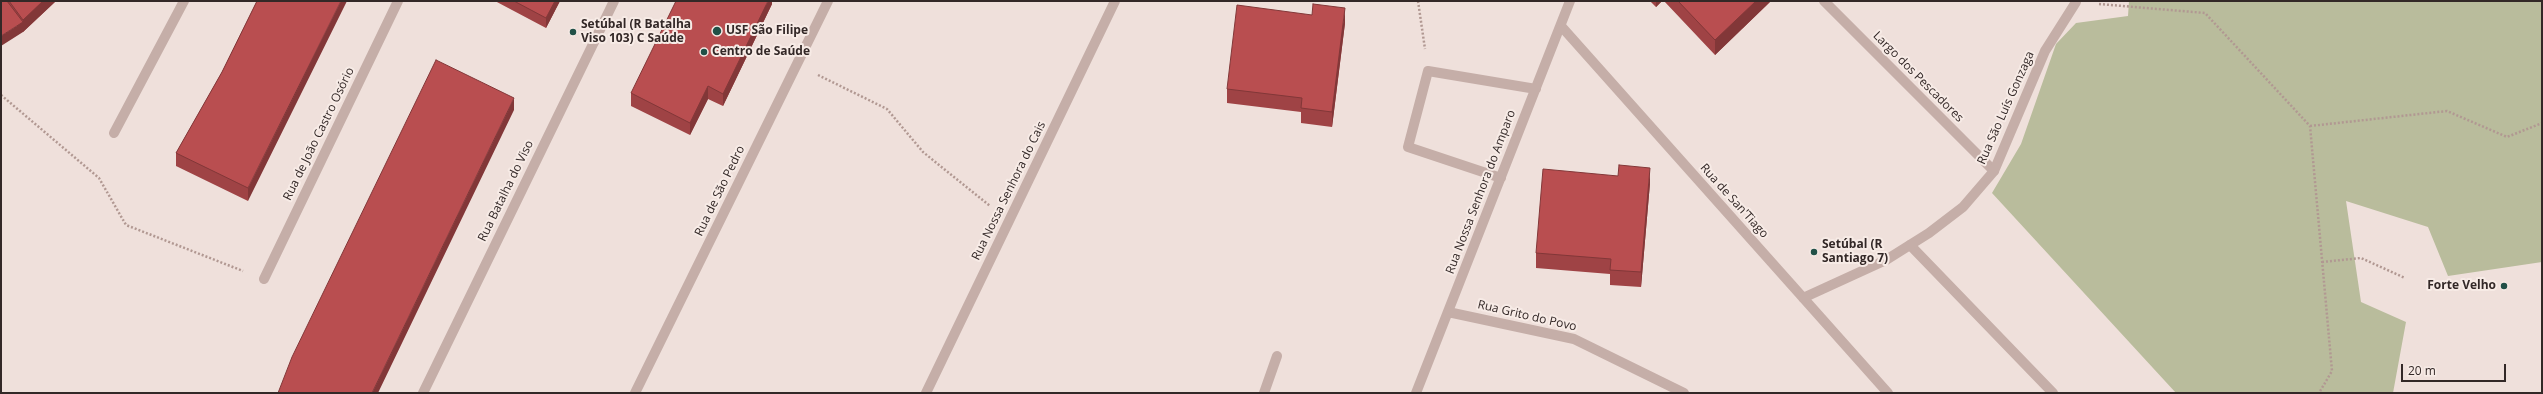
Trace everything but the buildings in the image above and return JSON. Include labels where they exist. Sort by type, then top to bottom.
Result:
[{"type":"street","points":[[114,133],[184,1]]},
{"type":"street","name":"Rua de João Castro Osório","points":[[264,279],[398,1]]},
{"type":"street","name":"Rua Batalha do Viso","points":[[423,393],[425,384],[614,1]]},
{"type":"street","name":"Rua de São Pedro","points":[[635,393],[828,1]]},
{"type":"street","name":"Rua Nossa Senhora do Cais","points":[[926,393],[1115,1]]},
{"type":"street","name":"Rua Nossa Senhora do Amparo","points":[[1416,393],[1570,1]]},
{"type":"street","name":"Largo dos Pescadores","points":[[1824,1],[1994,171]]},
{"type":"street","name":"Rua São Luís Gonzaga","points":[[1803,298],[1886,260],[1929,233],[1962,207],[1994,171],[2045,51],[2076,2]]},
{"type":"street","name":"Rua de San'Tiago","points":[[1561,26],[1888,393]]},
{"type":"street","points":[[1501,178],[1408,147],[1428,71],[1536,89]]},
{"type":"street","points":[[1910,245],[2054,393]]},
{"type":"street","name":"Rua Grito do Povo","points":[[1448,312],[1574,339],[1684,393]]},
{"type":"street","points":[[1264,393],[1277,356]]},
{"type":"path","points":[[1418,1],[1428,71]]},
{"type":"path","points":[[2076,2],[2205,13],[2310,126],[2332,371],[2319,393]]},
{"type":"path","points":[[797,64],[887,109],[923,152],[1009,221]]},
{"type":"path","points":[[1,95],[99,178],[126,225],[264,279]]},
{"type":"path","points":[[2310,126],[2447,111],[2507,137],[2542,123]]},
{"type":"path","points":[[2322,262],[2361,258],[2405,278]]},
{"type":"green space","points":[[2129,1],[2542,1],[2542,262],[2448,276],[2428,227],[2346,201],[2361,302],[2406,322],[2393,393],[2176,393],[1992,193],[2021,144],[2056,44],[2076,23],[2128,16]]},
{"type":"place","name":"USF São Filipe","points":[[717,31]]},
{"type":"place","name":"Setúbal (R Batalha Viso 103) C Saúde","points":[[573,32]]},
{"type":"place","name":"Centro de Saúde","points":[[704,52]]},
{"type":"place","name":"Setúbal (R Santiago 7)","points":[[1814,252]]},
{"type":"place","name":"Forte Velho","points":[[2504,286]]}]
